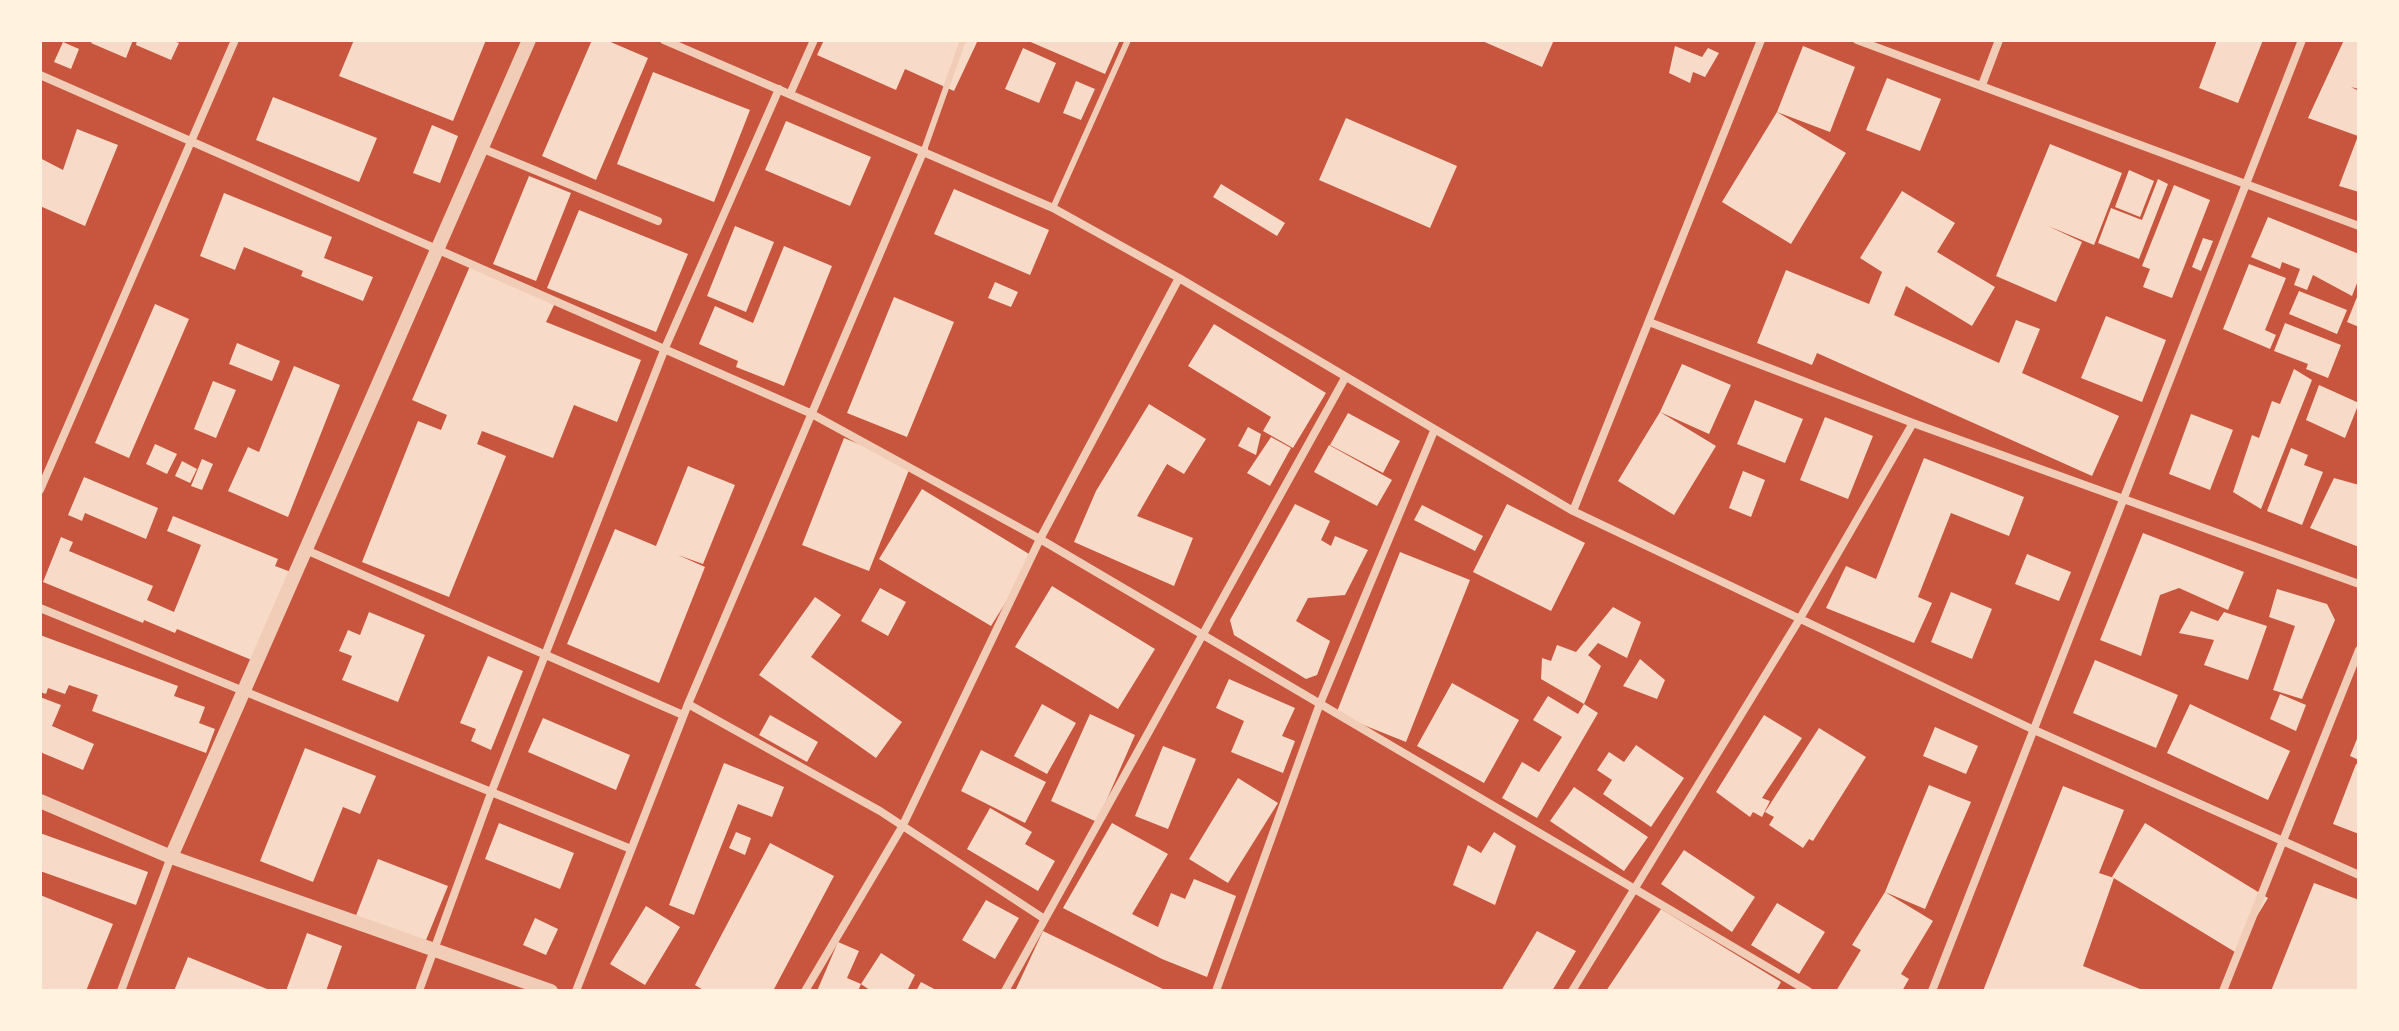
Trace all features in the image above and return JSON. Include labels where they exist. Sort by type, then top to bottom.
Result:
[{"type":"street","points":[[40,490],[235,40]]},
{"type":"street","points":[[121,991],[171,857],[529,40]]},
{"type":"street","points":[[664,40],[1053,208],[1179,278],[1573,511],[2032,729],[2359,875]]},
{"type":"street","points":[[790,94],[814,40]]},
{"type":"street","points":[[1573,511],[1761,40]]},
{"type":"street","points":[[1857,40],[2359,226]]},
{"type":"street","points":[[1982,85],[1999,40]]},
{"type":"street","points":[[1932,991],[2302,40]]},
{"type":"street","points":[[40,75],[810,413],[1040,539],[1319,706],[1634,886],[1808,991]]},
{"type":"street","points":[[419,991],[491,793],[665,348],[779,89]]},
{"type":"street","points":[[481,148],[658,221]]},
{"type":"street","points":[[576,991],[683,715],[924,150]]},
{"type":"street","points":[[805,991],[902,827],[1040,539],[1179,278]]},
{"type":"street","points":[[1649,322],[1913,423],[2359,584]]},
{"type":"street","points":[[1005,991],[1345,378]]},
{"type":"street","points":[[1572,991],[1799,620],[1913,423]]},
{"type":"street","points":[[1216,991],[1319,706],[1434,431]]},
{"type":"street","points":[[306,550],[683,715]]},
{"type":"street","points":[[40,608],[631,849]]},
{"type":"street","points":[[2223,991],[2359,650]]},
{"type":"street","points":[[688,704],[880,811],[1043,918]]},
{"type":"street","points":[[40,801],[171,857],[551,991]]},
{"type":"lane","points":[[924,150],[963,40]]},
{"type":"lane","points":[[1053,208],[1128,40]]},
{"type":"building","points":[[93,40],[133,40],[126,58],[91,43]]},
{"type":"building","points":[[137,40],[171,40],[179,43],[171,60],[136,45]]},
{"type":"building","points":[[354,40],[486,40],[453,121],[339,76]]},
{"type":"building","points":[[592,40],[606,40],[648,58],[596,180],[542,156]]},
{"type":"building","points":[[824,40],[978,40],[954,91],[905,69],[896,90],[817,55]]},
{"type":"building","points":[[1026,40],[1120,40],[1105,74]]},
{"type":"building","points":[[1480,40],[1554,40],[1542,67]]},
{"type":"building","points":[[2217,40],[2263,40],[2238,103],[2199,88]]},
{"type":"building","points":[[2344,40],[2359,40],[2359,89],[2351,87],[2359,91],[2359,192],[2339,186],[2358,136],[2308,118]]},
{"type":"building","points":[[63,42],[79,49],[71,69],[54,62]]},
{"type":"building","points":[[1675,46],[1702,57],[1708,48],[1719,53],[1705,77],[1693,72],[1690,83],[1669,73]]},
{"type":"building","points":[[1803,46],[1855,67],[1830,132],[1777,112]]},
{"type":"building","points":[[1023,48],[1056,63],[1039,103],[1005,89]]},
{"type":"building","points":[[653,72],[750,110],[714,202],[617,164]]},
{"type":"building","points":[[1887,78],[1941,99],[1920,151],[1866,130]]},
{"type":"building","points":[[1076,81],[1095,89],[1081,120],[1063,113]]},
{"type":"building","points":[[273,97],[377,138],[359,182],[256,140]]},
{"type":"building","points":[[1777,112],[1846,153],[1791,244],[1722,202]]},
{"type":"building","points":[[1346,118],[1457,166],[1430,228],[1319,180]]},
{"type":"building","points":[[786,121],[871,157],[850,206],[765,170]]},
{"type":"building","points":[[432,125],[458,136],[440,183],[413,173]]},
{"type":"building","points":[[77,129],[118,145],[85,226],[40,206],[40,158],[63,170]]},
{"type":"building","points":[[2050,144],[2122,173],[2094,245],[2048,226],[2082,242],[2056,302],[1996,276]]},
{"type":"building","points":[[2129,170],[2154,181],[2140,217],[2115,207]]},
{"type":"building","points":[[529,176],[571,193],[536,281],[493,264]]},
{"type":"building","points":[[2158,179],[2168,184],[2139,259],[2098,243],[2111,208],[2142,220]]},
{"type":"building","points":[[1221,184],[1285,223],[1277,236],[1213,197]]},
{"type":"building","points":[[2174,185],[2210,200],[2172,298],[2143,287],[2150,269],[2142,266]]},
{"type":"building","points":[[954,189],[1049,230],[1030,275],[934,234]]},
{"type":"building","points":[[1902,191],[1955,223],[1937,252],[1995,287],[1972,326],[1906,286],[1894,315],[1999,363],[2016,320],[2040,329],[2022,373],[2119,416],[2092,476],[1817,353],[1812,365],[1757,343],[1786,270],[1869,304],[1882,272],[1860,258]]},
{"type":"building","points":[[224,193],[332,237],[324,258],[373,277],[363,301],[301,276],[303,271],[244,247],[235,270],[200,256]]},
{"type":"building","points":[[579,210],[688,254],[656,332],[547,288]]},
{"type":"building","points":[[2268,217],[2359,254],[2359,278],[2352,296],[2313,275],[2307,290],[2294,285],[2300,269],[2282,262],[2280,269],[2251,257]]},
{"type":"building","points":[[735,226],[774,242],[746,312],[707,296]]},
{"type":"building","points":[[2203,238],[2213,241],[2201,271],[2192,267]]},
{"type":"building","points":[[784,246],[832,266],[784,386],[736,367],[738,361],[699,344],[715,306],[753,323]]},
{"type":"building","points":[[2249,264],[2286,278],[2265,330],[2276,335],[2270,349],[2223,329]]},
{"type":"building","points":[[470,266],[555,303],[546,322],[641,360],[617,422],[574,405],[553,458],[482,431],[477,444],[506,456],[449,597],[362,562],[418,421],[441,430],[447,415],[412,400]]},
{"type":"building","points":[[995,282],[1018,292],[1011,307],[988,298]]},
{"type":"building","points":[[2299,291],[2347,310],[2337,334],[2289,314]]},
{"type":"building","points":[[2359,292],[2359,327],[2347,322]]},
{"type":"building","points":[[894,297],[954,322],[907,437],[847,413]]},
{"type":"building","points":[[155,304],[189,319],[129,458],[95,443]]},
{"type":"building","points":[[2106,316],[2166,340],[2142,402],[2081,378]]},
{"type":"building","points":[[2285,323],[2341,345],[2328,378],[2306,369],[2308,364],[2274,351]]},
{"type":"building","points":[[1214,324],[1326,393],[1293,448],[1263,431],[1271,417],[1188,366]]},
{"type":"building","points":[[237,343],[280,361],[272,381],[229,364]]},
{"type":"building","points":[[1682,364],[1731,385],[1709,434],[1660,412]]},
{"type":"building","points":[[294,366],[340,385],[288,517],[228,491],[248,447],[259,452]]},
{"type":"building","points":[[2294,369],[2312,380],[2261,509],[2233,492],[2252,435],[2259,438],[2272,401],[2280,404]]},
{"type":"building","points":[[213,381],[236,390],[216,438],[194,429]]},
{"type":"building","points":[[2319,385],[2359,403],[2345,438],[2306,420]]},
{"type":"building","points":[[1755,400],[1803,419],[1785,463],[1737,444]]},
{"type":"building","points":[[1149,404],[1206,439],[1184,474],[1167,464],[1137,516],[1193,538],[1174,586],[1074,542],[1096,491]]},
{"type":"building","points":[[1660,412],[1716,446],[1674,515],[1618,481]]},
{"type":"building","points":[[1348,413],[1400,441],[1383,473],[1330,445]]},
{"type":"building","points":[[2191,414],[2233,430],[2210,490],[2169,474]]},
{"type":"building","points":[[1825,417],[1873,436],[1848,499],[1800,480]]},
{"type":"building","points":[[1248,427],[1261,434],[1256,455],[1238,446]]},
{"type":"building","points":[[1271,437],[1291,448],[1270,486],[1247,473]]},
{"type":"building","points":[[844,438],[911,465],[869,571],[802,545]]},
{"type":"building","points":[[155,444],[177,454],[167,474],[146,464]]},
{"type":"building","points":[[1329,445],[1392,480],[1377,506],[1314,472]]},
{"type":"building","points":[[2291,448],[2308,455],[2304,465],[2323,472],[2302,525],[2267,511]]},
{"type":"building","points":[[1924,458],[2024,497],[2009,536],[1951,513],[1918,597],[1932,603],[1914,643],[1826,608],[1846,566],[1876,579]]},
{"type":"building","points":[[202,459],[213,464],[202,490],[191,486]]},
{"type":"building","points":[[182,461],[197,469],[190,483],[175,476]]},
{"type":"building","points":[[688,466],[735,485],[703,564],[678,555],[705,567],[659,683],[567,644],[615,529],[656,546]]},
{"type":"building","points":[[1743,471],[1765,480],[1751,517],[1729,508]]},
{"type":"building","points":[[84,477],[158,508],[146,539],[85,513],[82,521],[68,515]]},
{"type":"building","points":[[2334,478],[2359,485],[2359,547],[2310,528]]},
{"type":"building","points":[[922,489],[1034,557],[991,626],[879,559]]},
{"type":"building","points":[[1295,504],[1330,521],[1321,540],[1331,546],[1335,536],[1368,550],[1345,595],[1308,598],[1296,621],[1330,641],[1317,675],[1306,679],[1234,635],[1230,620]]},
{"type":"building","points":[[1507,504],[1585,543],[1551,611],[1473,572]]},
{"type":"building","points":[[1422,505],[1483,536],[1475,551],[1414,520]]},
{"type":"building","points":[[173,516],[278,559],[275,566],[291,572],[254,661],[177,629],[175,633],[144,620],[143,623],[43,582],[61,537],[73,542],[69,551],[153,586],[147,600],[174,612],[201,545],[167,531]]},
{"type":"building","points":[[2143,533],[2244,572],[2228,610],[2179,588],[2160,595],[2141,656],[2100,640]]},
{"type":"building","points":[[1400,552],[1470,580],[1406,742],[1336,714]]},
{"type":"building","points":[[2027,554],[2071,572],[2059,601],[2015,584]]},
{"type":"building","points":[[1052,586],[1155,649],[1118,709],[1015,647]]},
{"type":"building","points":[[880,588],[906,602],[888,636],[861,621]]},
{"type":"building","points":[[2277,589],[2327,604],[2335,620],[2302,699],[2273,690],[2295,626],[2269,617]]},
{"type":"building","points":[[1951,592],[1992,609],[1972,659],[1931,642]]},
{"type":"building","points":[[815,597],[841,615],[811,657],[902,722],[876,758],[759,675]]},
{"type":"building","points":[[1613,607],[1641,622],[1627,658],[1598,643],[1588,655],[1601,666],[1584,704],[1541,679],[1542,658],[1551,661],[1557,645],[1576,652]]},
{"type":"building","points":[[2191,611],[2218,621],[2224,612],[2267,626],[2248,680],[2204,665],[2214,640],[2179,633]]},
{"type":"building","points":[[369,612],[425,635],[398,702],[342,680],[352,656],[339,651],[348,630],[360,635]]},
{"type":"building","points":[[40,635],[178,686],[174,696],[205,707],[199,723],[215,729],[206,753],[92,711],[98,695],[69,685],[65,694],[48,688],[46,694],[40,692]]},
{"type":"building","points":[[488,656],[523,671],[491,750],[471,741],[476,729],[460,723]]},
{"type":"building","points":[[1640,659],[1665,680],[1657,699],[1623,686]]},
{"type":"building","points":[[2095,660],[2178,695],[2156,748],[2073,713]]},
{"type":"building","points":[[1229,679],[1295,708],[1282,736],[1295,741],[1283,773],[1231,752],[1244,721],[1216,708]]},
{"type":"building","points":[[1452,683],[1519,720],[1484,783],[1417,746]]},
{"type":"building","points":[[2280,694],[2306,705],[2296,731],[2270,719]]},
{"type":"building","points":[[1548,696],[1578,714],[1584,704],[1598,713],[1537,818],[1502,798],[1522,762],[1539,772],[1562,737],[1533,720]]},
{"type":"building","points":[[40,697],[61,705],[52,726],[94,744],[83,770],[40,752]]},
{"type":"building","points":[[1042,704],[1076,723],[1047,774],[1014,756]]},
{"type":"building","points":[[2190,704],[2290,751],[2268,800],[2167,753]]},
{"type":"building","points":[[1090,714],[1135,735],[1097,822],[1051,801]]},
{"type":"building","points":[[770,715],[818,742],[807,762],[759,735]]},
{"type":"building","points":[[1764,715],[1802,738],[1762,798],[1770,801],[1762,817],[1753,812],[1750,817],[1716,792]]},
{"type":"building","points":[[543,718],[630,755],[616,790],[528,752]]},
{"type":"building","points":[[1935,727],[1978,746],[1966,774],[1923,756]]},
{"type":"building","points":[[1819,728],[1866,757],[1813,841],[1809,839],[1803,848],[1769,825],[1774,817],[1765,812]]},
{"type":"building","points":[[2359,734],[2359,760],[2350,756]]},
{"type":"building","points":[[1636,745],[1684,778],[1651,827],[1603,794],[1612,780],[1597,770],[1609,752],[1624,762]]},
{"type":"building","points":[[1163,746],[1196,759],[1168,829],[1135,816]]},
{"type":"building","points":[[305,748],[376,776],[360,814],[343,807],[313,882],[260,861]]},
{"type":"building","points":[[981,750],[1046,782],[1025,823],[961,791]]},
{"type":"building","points":[[724,763],[784,787],[772,817],[738,804],[694,915],[669,905]]},
{"type":"building","points":[[2356,764],[2359,765],[2359,834],[2333,824]]},
{"type":"building","points":[[1238,778],[1278,803],[1228,883],[1189,859]]},
{"type":"building","points":[[1929,785],[1971,802],[1925,909],[1885,892]]},
{"type":"building","points":[[2063,786],[2124,810],[2099,873],[2114,878],[2083,966],[2145,991],[1983,991]]},
{"type":"building","points":[[1574,787],[1648,837],[1624,871],[1550,821]]},
{"type":"building","points":[[990,808],[1032,832],[1025,844],[1055,861],[1038,891],[967,849]]},
{"type":"building","points":[[499,823],[574,853],[560,889],[485,859]]},
{"type":"building","points":[[1112,823],[1168,854],[1132,914],[1158,927],[1171,893],[1185,899],[1194,879],[1236,896],[1207,977],[1162,959],[1063,908]]},
{"type":"building","points":[[2145,823],[2268,898],[2235,952],[2112,877]]},
{"type":"building","points":[[736,832],[751,838],[745,855],[729,848]]},
{"type":"building","points":[[1494,832],[1516,846],[1495,905],[1453,885],[1468,845],[1481,853]]},
{"type":"building","points":[[40,833],[148,872],[136,905],[40,871]]},
{"type":"building","points":[[770,843],[834,876],[773,991],[705,991],[695,985]]},
{"type":"building","points":[[1684,850],[1755,897],[1732,932],[1661,884]]},
{"type":"building","points":[[378,859],[448,886],[424,945],[355,918]]},
{"type":"building","points":[[2314,883],[2359,900],[2359,991],[2271,991]]},
{"type":"building","points":[[1885,892],[1933,921],[1901,974],[1909,979],[1902,991],[1836,991],[1861,950],[1852,945]]},
{"type":"building","points":[[40,895],[113,924],[86,991],[40,991]]},
{"type":"building","points":[[986,900],[1019,918],[995,959],[962,940]]},
{"type":"building","points":[[1777,903],[1825,932],[1799,974],[1751,945]]},
{"type":"building","points":[[646,906],[680,927],[645,985],[610,964]]},
{"type":"building","points":[[1661,909],[1781,982],[1776,991],[1606,991]]},
{"type":"building","points":[[535,918],[558,929],[546,955],[523,945]]},
{"type":"building","points":[[1043,931],[1167,991],[1015,991]]},
{"type":"building","points":[[1537,931],[1576,951],[1552,991],[1501,991]]},
{"type":"building","points":[[307,933],[342,946],[326,991],[286,991]]},
{"type":"building","points":[[838,942],[859,951],[847,978],[861,984],[858,991],[817,991]]},
{"type":"building","points":[[881,953],[915,975],[907,991],[871,991],[861,984]]},
{"type":"building","points":[[188,957],[272,991],[174,991]]},
{"type":"building","points":[[921,982],[938,991],[916,991]]}]
